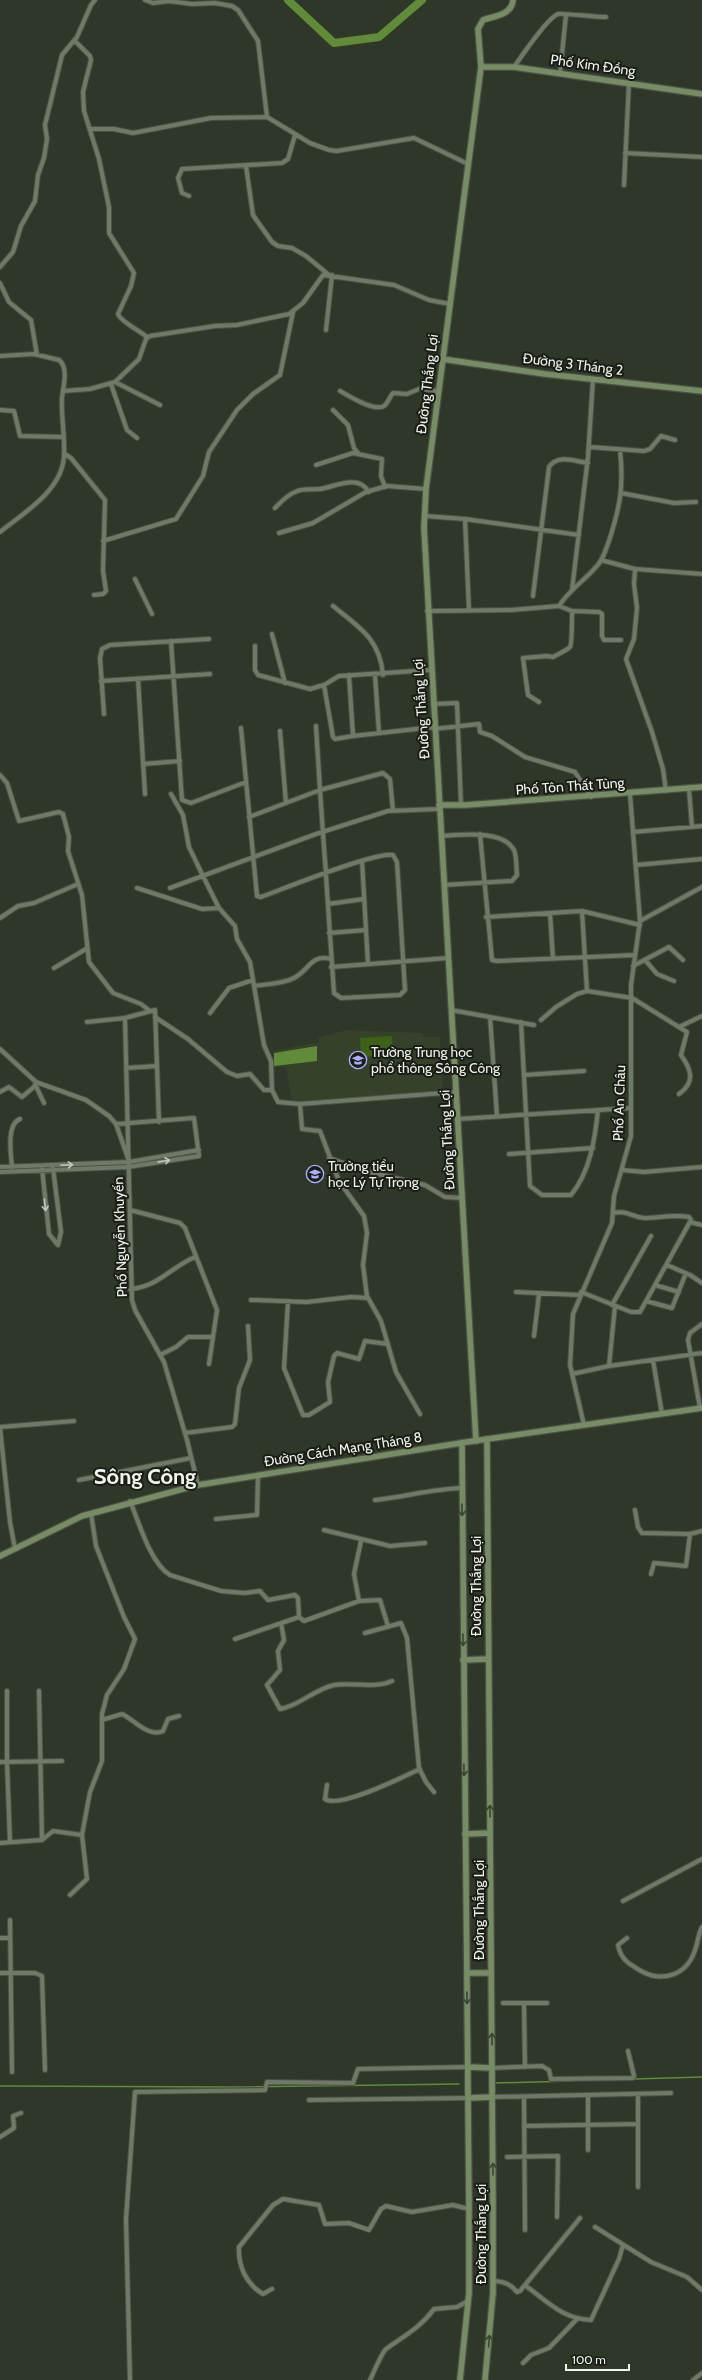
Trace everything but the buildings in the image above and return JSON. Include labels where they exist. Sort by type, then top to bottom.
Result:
[{"type":"street","points":[[0,267],[13,252],[21,226],[35,201],[38,175],[44,158],[47,139],[45,125],[52,103],[54,84],[64,51],[75,41],[91,5],[95,0]]},
{"type":"street","points":[[145,0],[153,3],[169,0],[192,4],[214,3],[232,6],[238,10],[258,41],[267,117]]},
{"type":"street","name":"Đường Thắng Lợi","points":[[476,1441],[458,1119],[430,670],[424,558],[425,516],[426,489],[438,391],[481,67],[479,24],[509,11],[512,7],[513,0]]},
{"type":"street","points":[[560,73],[566,15]]},
{"type":"street","points":[[514,67],[533,40],[555,16],[566,15],[606,17]]},
{"type":"street","points":[[75,41],[90,56],[91,60],[83,100],[109,207],[109,233],[134,273],[131,286],[119,310],[119,317],[148,337],[215,326],[237,325],[293,312],[303,303],[321,277],[331,275],[394,285],[429,300],[450,304]]},
{"type":"street","name":"Phố Kim Đồng","points":[[481,67],[514,67],[629,82],[702,94]]},
{"type":"street","points":[[624,185],[629,82]]},
{"type":"street","points":[[90,130],[114,129],[133,133],[211,118],[267,117],[320,148],[337,151],[414,138],[468,164]]},
{"type":"street","points":[[189,196],[182,194],[179,182],[179,174],[184,168],[246,166],[286,162],[296,135]]},
{"type":"street","points":[[625,153],[702,157]]},
{"type":"street","points":[[246,166],[253,215],[272,242],[278,246],[292,248],[306,256],[331,275]]},
{"type":"street","points":[[326,330],[331,275]]},
{"type":"street","points":[[0,283],[9,302],[31,320],[37,354]]},
{"type":"street","points":[[103,541],[176,519],[203,476],[209,452],[237,410],[253,394],[280,375],[293,312]]},
{"type":"street","points":[[62,391],[90,390],[113,383],[139,359],[148,337]]},
{"type":"street","points":[[0,356],[22,353],[37,354],[62,362],[65,369],[62,391],[64,454],[60,474],[46,494],[0,532]]},
{"type":"street","name":"Đường 3 Tháng 2","points":[[442,359],[593,379],[702,391]]},
{"type":"street","points":[[572,590],[588,462],[593,379]]},
{"type":"street","points":[[113,383],[160,405]]},
{"type":"street","points":[[113,383],[127,430],[137,438]]},
{"type":"street","points":[[340,391],[360,402],[379,407],[385,405],[393,393],[408,394],[419,389],[438,391]]},
{"type":"street","points":[[0,410],[14,411],[19,425],[20,436],[64,436]]},
{"type":"street","points":[[333,410],[348,425],[354,448],[358,454]]},
{"type":"street","points":[[589,447],[647,451],[661,436],[675,440]]},
{"type":"street","points":[[559,606],[572,590],[596,568],[601,560],[619,510],[621,493],[620,450]]},
{"type":"street","points":[[64,454],[71,458],[105,500],[103,571],[106,591],[103,594],[94,595]]},
{"type":"street","points":[[316,465],[349,454],[358,454],[382,459],[381,476],[385,487]]},
{"type":"street","points":[[533,596],[549,467],[553,461],[559,459],[588,462]]},
{"type":"street","points":[[275,508],[290,494],[300,490],[321,489],[349,482],[366,487],[369,492]]},
{"type":"street","points":[[279,533],[313,523],[344,504],[369,492],[385,487],[426,489]]},
{"type":"street","points":[[621,493],[674,503],[696,502]]},
{"type":"street","points":[[425,516],[465,519],[578,535]]},
{"type":"street","points":[[465,519],[469,610]]},
{"type":"street","points":[[601,560],[635,569],[702,574]]},
{"type":"street","points":[[635,569],[634,584],[637,608],[634,639],[626,659],[655,740],[663,769],[666,791]]},
{"type":"street","points":[[135,579],[152,614]]},
{"type":"street","points":[[333,606],[368,635],[380,655],[383,675]]},
{"type":"street","points":[[427,611],[512,610],[559,606],[572,611],[601,613],[604,640],[621,640]]},
{"type":"street","points":[[539,702],[528,695],[523,658],[553,657],[570,647],[573,642],[570,628],[572,611]]},
{"type":"street","points":[[272,634],[285,683]]},
{"type":"street","points":[[104,714],[100,658],[102,649],[110,645],[209,639]]},
{"type":"street","points":[[172,641],[182,800],[191,803],[246,782]]},
{"type":"street","points":[[255,646],[256,673],[285,683],[310,689],[324,685],[335,676],[383,675],[430,670]]},
{"type":"street","points":[[101,681],[210,674]]},
{"type":"street","points":[[375,675],[379,733]]},
{"type":"street","points":[[349,676],[353,736]]},
{"type":"street","points":[[138,679],[145,794]]},
{"type":"street","points":[[324,685],[333,737],[335,739],[379,733],[479,724],[480,732],[492,736],[526,756],[575,772],[591,797]]},
{"type":"street","points":[[432,704],[457,703],[461,805]]},
{"type":"street","points":[[241,728],[257,896],[261,897],[326,873],[362,861],[386,855],[396,858],[405,990],[400,996],[336,997],[334,993],[331,967],[328,904],[326,873],[320,790],[316,726]]},
{"type":"street","points":[[280,731],[286,803]]},
{"type":"street","points":[[143,764],[180,761]]},
{"type":"street","points":[[250,817],[320,790],[383,773],[390,779],[393,811]]},
{"type":"street","points":[[0,774],[7,784],[19,821],[59,812],[63,814],[69,837],[68,851],[83,902],[86,949],[91,967],[108,990],[141,1004],[150,1011]]},
{"type":"street","name":"Phố Tôn Thất Tùng","points":[[439,807],[591,797],[702,787]]},
{"type":"street","points":[[689,789],[692,827]]},
{"type":"street","points":[[171,794],[183,815],[189,847],[219,908],[235,926],[237,939],[250,962],[264,1046],[271,1061],[272,1090],[278,1102],[300,1104],[456,1092]]},
{"type":"street","name":"Phố An Châu","points":[[584,1425],[572,1374],[570,1358],[572,1322],[581,1294],[610,1228],[614,1196],[630,1143],[633,966],[640,923],[630,794]]},
{"type":"street","points":[[170,888],[323,832],[393,811],[439,807]]},
{"type":"street","points":[[633,832],[702,826]]},
{"type":"street","points":[[441,836],[480,834],[491,836],[510,846],[514,850],[516,862],[515,880],[444,885]]},
{"type":"street","points":[[480,834],[486,917],[492,960],[635,955]]},
{"type":"street","points":[[636,865],[702,859]]},
{"type":"street","points":[[362,861],[368,964]]},
{"type":"street","points":[[0,918],[18,906],[34,902],[78,884]]},
{"type":"street","points":[[138,888],[202,909],[219,908]]},
{"type":"street","points":[[486,917],[582,911],[640,923],[702,889]]},
{"type":"street","points":[[328,904],[364,899]]},
{"type":"street","points":[[582,911],[587,991]]},
{"type":"street","points":[[550,913],[553,959]]},
{"type":"street","points":[[329,933],[366,930]]},
{"type":"street","points":[[633,966],[646,961],[669,947],[683,960]]},
{"type":"street","points":[[54,968],[86,949]]},
{"type":"street","points":[[254,986],[294,978],[316,959],[323,957],[331,959]]},
{"type":"street","points":[[331,967],[448,958]]},
{"type":"street","points":[[646,961],[657,974],[674,981]]},
{"type":"street","points":[[210,1013],[226,990],[253,980]]},
{"type":"street","points":[[541,1020],[556,1007],[577,994],[587,991],[632,998],[687,1032],[682,1055],[689,1065],[691,1075],[686,1086],[679,1094]]},
{"type":"street","points":[[87,1022],[125,1018],[155,1010],[159,1122]]},
{"type":"street","points":[[451,1010],[534,1024]]},
{"type":"street","points":[[155,1016],[188,1039],[227,1072],[237,1076],[250,1074],[264,1090],[272,1090]]},
{"type":"street","points":[[680,1027],[702,1016]]},
{"type":"street","points":[[490,1017],[497,1116]]},
{"type":"street","name":"Phố Nguyễn Khuyến","points":[[125,1018],[130,1210],[130,1289],[135,1310],[160,1355],[185,1434],[198,1485]]},
{"type":"street","points":[[521,1022],[530,1186],[542,1196],[571,1195],[577,1188],[593,1148],[598,1110]]},
{"type":"street","points":[[0,1049],[35,1084],[44,1103]]},
{"type":"street","points":[[126,1068],[157,1066]]},
{"type":"street","points":[[524,1075],[584,1071]]},
{"type":"street","points":[[0,1092],[9,1086],[22,1097],[35,1084]]},
{"type":"street","points":[[35,1084],[86,1100],[109,1116],[116,1124],[129,1162]]},
{"type":"street","points":[[300,1104],[302,1129],[320,1131],[329,1158],[341,1186],[364,1216],[367,1233],[363,1265],[368,1298],[381,1321],[396,1372],[420,1414]]},
{"type":"street","points":[[458,1119],[631,1108]]},
{"type":"street","points":[[0,1167],[42,1168],[53,1170],[128,1167],[200,1156],[194,1118],[159,1122],[116,1124]]},
{"type":"street","points":[[12,1167],[11,1137],[15,1122],[20,1119]]},
{"type":"street","points":[[509,1154],[593,1148]]},
{"type":"street","points":[[0,1172],[42,1168],[53,1165],[129,1162],[199,1150]]},
{"type":"street","points":[[329,1158],[369,1172],[425,1185],[445,1197],[462,1198]]},
{"type":"street","points":[[42,1168],[49,1234],[58,1245],[60,1232],[53,1165]]},
{"type":"street","points":[[622,1170],[644,1172],[702,1167]]},
{"type":"street","points":[[130,1210],[183,1225],[215,1302],[217,1317],[212,1337],[209,1364]]},
{"type":"street","points":[[516,1292],[539,1294],[581,1294],[638,1313],[667,1265],[690,1222],[689,1217],[680,1215],[644,1218],[627,1212],[613,1213]]},
{"type":"street","points":[[690,1222],[702,1225]]},
{"type":"street","points":[[609,1366],[614,1305],[651,1236]]},
{"type":"street","points":[[130,1289],[147,1287],[180,1264],[195,1257]]},
{"type":"street","points":[[667,1265],[686,1273],[702,1283]]},
{"type":"street","points":[[646,1301],[670,1309],[679,1292],[686,1273]]},
{"type":"street","points":[[655,1285],[679,1292]]},
{"type":"street","points":[[534,1336],[539,1294]]},
{"type":"street","points":[[252,1300],[316,1302],[351,1297],[368,1298]]},
{"type":"street","points":[[288,1301],[284,1368],[303,1415],[309,1415],[330,1402],[328,1382],[334,1356],[337,1353],[359,1359],[365,1341],[388,1344]]},
{"type":"street","points":[[701,1408],[688,1336],[702,1324]]},
{"type":"street","points":[[185,1434],[232,1426],[235,1424],[239,1388],[250,1360],[248,1326]]},
{"type":"street","points":[[160,1355],[176,1347],[188,1337],[212,1337]]},
{"type":"street","points":[[572,1374],[609,1366],[702,1353]]},
{"type":"street","points":[[653,1360],[662,1414]]},
{"type":"street","name":"Đường Cách Mạng Tháng 8","points":[[0,1556],[91,1513],[130,1501],[198,1485],[487,1439],[701,1408]]},
{"type":"street","points":[[15,1549],[10,1522],[0,1428],[74,1421]]},
{"type":"street","name":"Đường Thắng Lợi","points":[[485,2380],[493,2281],[487,1439]]},
{"type":"street","name":"Đường Thắng Lợi","points":[[460,2380],[468,2301],[469,2209],[461,1488],[462,1443]]},
{"type":"street","points":[[79,1480],[191,1458]]},
{"type":"street","points":[[216,1519],[256,1515],[258,1475]]},
{"type":"street","points":[[375,1500],[409,1496],[435,1489],[461,1488]]},
{"type":"street","points":[[130,1501],[139,1521],[142,1537],[167,1573],[221,1591],[245,1593],[262,1591],[267,1600],[295,1595],[298,1598],[299,1617],[301,1620],[309,1621],[359,1601],[381,1600],[388,1626]]},
{"type":"street","points":[[635,1510],[638,1527],[642,1533],[690,1534],[702,1531]]},
{"type":"street","points":[[70,1895],[87,1878],[82,1835],[90,1792],[102,1761],[102,1720],[107,1695],[124,1669],[135,1639],[124,1617],[96,1546],[91,1513]]},
{"type":"street","points":[[324,1530],[361,1541],[390,1546],[425,1543]]},
{"type":"street","points":[[651,1574],[654,1562],[686,1566],[690,1534]]},
{"type":"street","points":[[359,1601],[354,1574],[361,1541]]},
{"type":"street","points":[[235,1639],[299,1617]]},
{"type":"street","points":[[365,1633],[400,1622],[406,1638],[406,1653],[420,1770],[434,1792]]},
{"type":"street","points":[[281,1623],[284,1640],[278,1651],[280,1670],[267,1685],[280,1709],[326,1687],[344,1684],[384,1684],[392,1681]]},
{"type":"street","points":[[463,1660],[488,1659]]},
{"type":"street","points":[[7,1690],[7,1762],[10,1842]]},
{"type":"street","points":[[39,1691],[42,1840]]},
{"type":"street","points":[[102,1720],[122,1714],[141,1728],[159,1732],[163,1731],[168,1719],[179,1716]]},
{"type":"street","points":[[0,1762],[62,1761]]},
{"type":"street","points":[[328,1785],[325,1799],[328,1801],[346,1801],[420,1770]]},
{"type":"street","points":[[0,1843],[42,1840],[53,1831],[82,1835]]},
{"type":"street","points":[[465,1834],[490,1833]]},
{"type":"street","points":[[623,1901],[702,1859]]},
{"type":"street","points":[[10,1920],[12,2072]]},
{"type":"street","points":[[627,1938],[618,1945],[623,1959],[646,1973],[664,1977],[681,1971],[688,1965],[694,1954],[702,1927]]},
{"type":"street","points":[[0,1938],[10,1938]]},
{"type":"street","points":[[0,1974],[35,1973],[42,1976],[45,2070]]},
{"type":"street","points":[[467,1973],[491,1973]]},
{"type":"street","points":[[503,2003],[547,2003]]},
{"type":"street","points":[[524,2003],[525,2067]]},
{"type":"street","points":[[130,2380],[126,2219],[134,2094],[137,2092],[353,2083],[358,2069],[542,2066],[549,2070],[550,2079],[633,2078],[634,2076],[628,2051]]},
{"type":"street","points":[[638,2094],[638,2187]]},
{"type":"street","points":[[309,2100],[671,2094]]},
{"type":"street","points":[[588,2095],[588,2150]]},
{"type":"street","points":[[524,2097],[525,2230]]},
{"type":"street","points":[[0,2137],[14,2128],[13,2116],[20,2113]]},
{"type":"street","points":[[524,2126],[638,2124]]},
{"type":"street","points":[[507,2157],[558,2156],[557,2217]]},
{"type":"street","points":[[272,2289],[263,2294],[247,2280],[242,2271],[239,2247],[269,2209],[283,2199],[321,2206],[325,2224],[349,2223],[369,2230],[381,2209],[386,2206],[412,2212],[429,2210],[443,2205],[453,2205],[469,2209]]},
{"type":"street","points":[[493,2281],[510,2285],[518,2292],[526,2286],[580,2218]]},
{"type":"street","points":[[595,2227],[651,2262],[687,2277],[702,2290]]},
{"type":"street","points":[[526,2286],[567,2316],[577,2319],[592,2319],[619,2259],[623,2245]]},
{"type":"street","points":[[370,2380],[385,2350],[415,2331],[420,2323],[429,2318],[434,2309],[457,2307],[468,2301]]},
{"type":"street","points":[[524,2363],[532,2355],[549,2348],[577,2319]]},
{"type":"street","points":[[693,2380],[702,2373]]},
{"type":"shaded area","name":"Trường Trung học phổ thông Sông Công","points":[[346,1030],[422,1033],[423,1037],[440,1037],[443,1091],[292,1102],[286,1067],[274,1067],[273,1051],[319,1042],[318,1038]]},
{"type":"shaded area","points":[[392,1036],[393,1055],[361,1057],[360,1038]]},
{"type":"shaded area","points":[[317,1046],[317,1061],[274,1066],[274,1053]]},
{"type":"waterway","name":"Sông Công","points":[[288,0],[334,43],[379,37],[422,0]]},
{"type":"waterway","points":[[634,2079],[702,2077]]},
{"type":"waterway","points":[[495,2083],[572,2081]]},
{"type":"waterway","points":[[0,2086],[231,2087],[459,2084]]},
{"type":"place","name":"Trường Trung học phổ thông Sông Công","points":[[358,1060]]},
{"type":"place","name":"Trường tiểu học Lý Tự Trọng","points":[[315,1174]]},
{"type":"district","name":"Sông Công","points":[[145,1476]]}]
